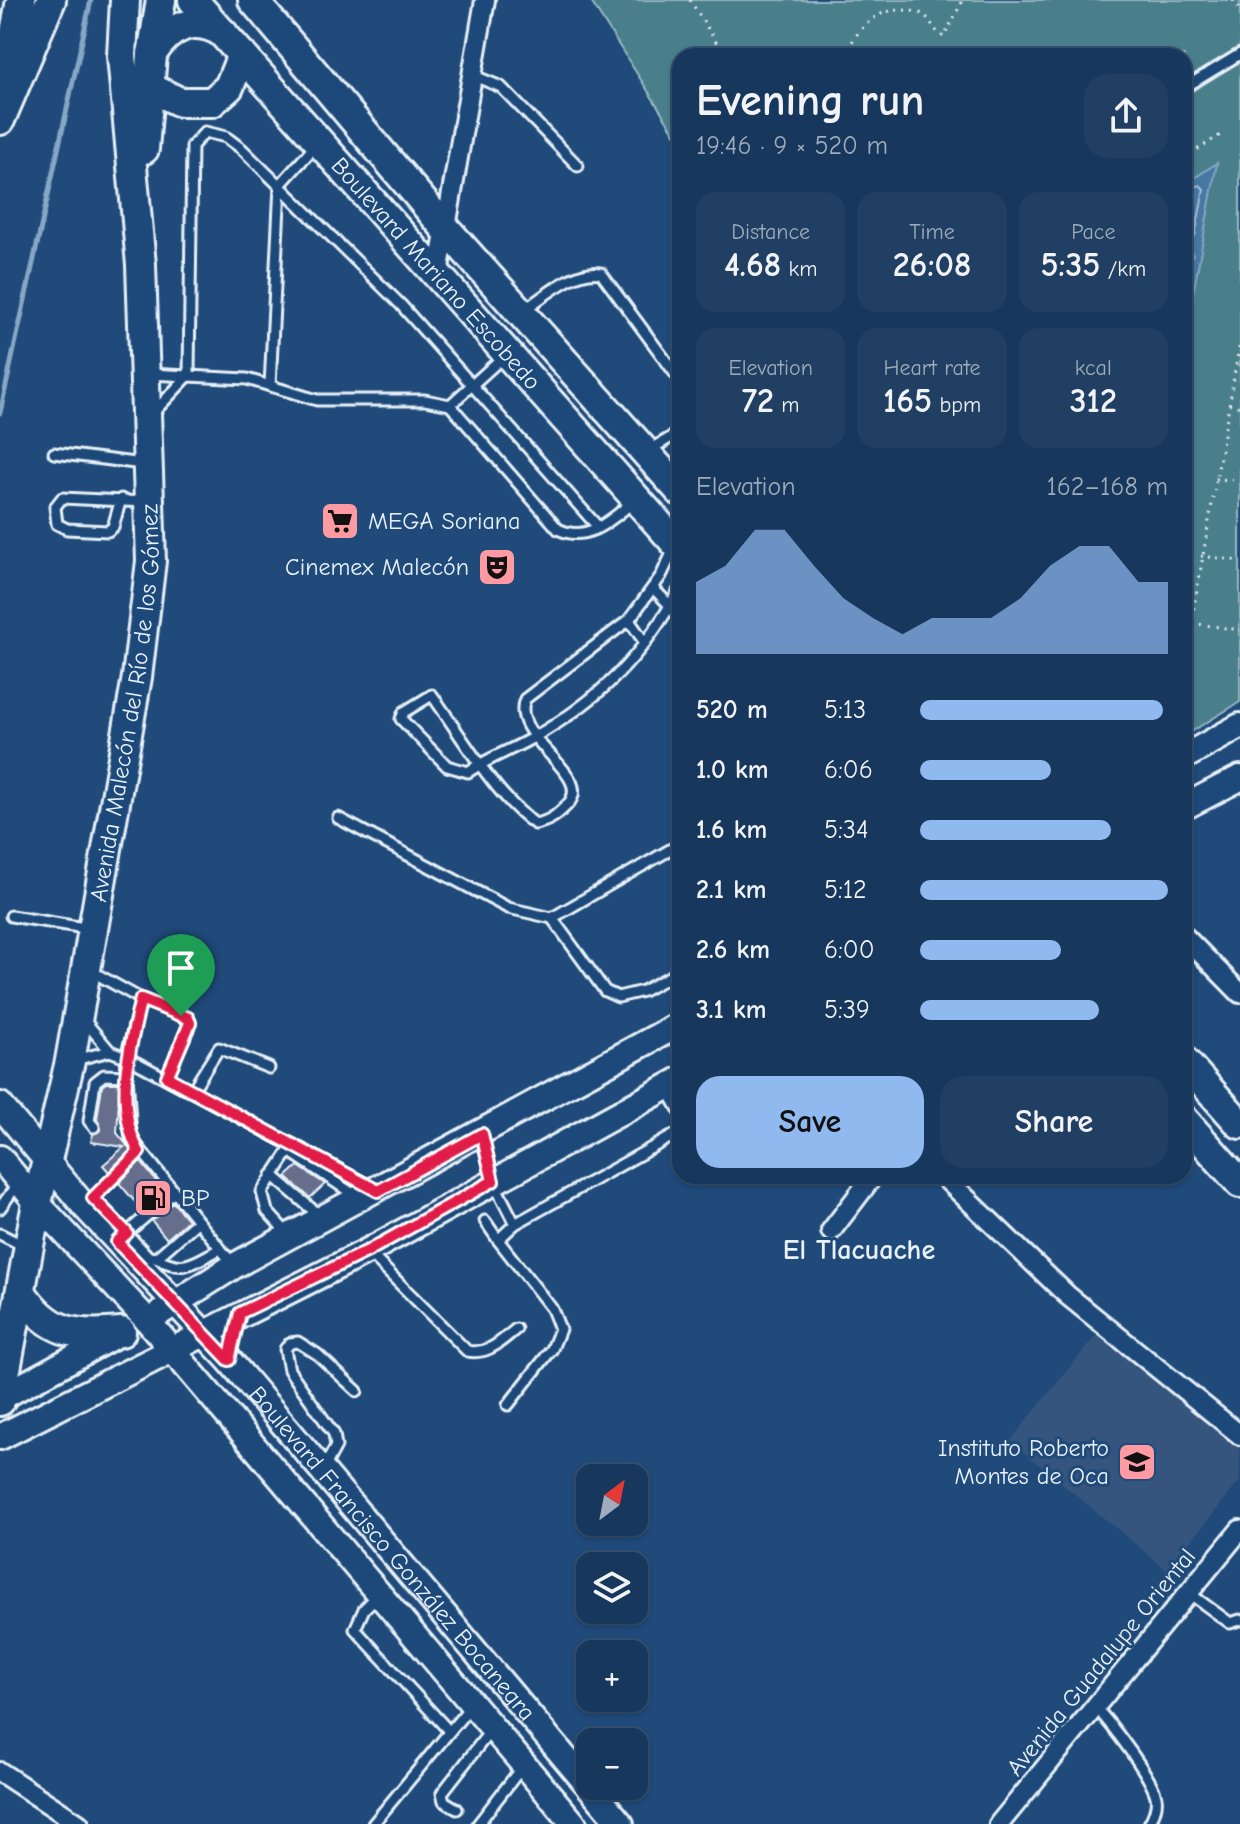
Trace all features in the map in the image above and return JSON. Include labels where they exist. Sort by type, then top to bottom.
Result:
[{"type":"main road","points":[[0,119],[21,0]]},
{"type":"main road","points":[[0,119],[51,0]]},
{"type":"main road","name":"Avenida Malecón del Río de los Gómez","points":[[1,1398],[37,1203],[70,1061],[146,616],[151,465],[141,265],[122,56],[125,0]]},
{"type":"main road","points":[[141,265],[149,87],[161,0]]},
{"type":"main road","name":"Boulevard Mariano Escobedo","points":[[193,0],[672,539]]},
{"type":"main road","name":"Boulevard Mariano Escobedo","points":[[253,0],[446,229],[672,482]]},
{"type":"main road","points":[[149,87],[180,102],[212,102],[229,87],[233,44],[207,24],[182,25],[168,33],[152,55]]},
{"type":"main road","points":[[509,352],[533,342],[551,345]]},
{"type":"main road","points":[[1192,753],[1240,726]]},
{"type":"main road","points":[[1192,803],[1240,778]]},
{"type":"main road","points":[[1,1398],[175,1304],[227,1257],[291,1238],[672,1028]]},
{"type":"main road","points":[[1192,1070],[1240,1124]]},
{"type":"main road","points":[[0,1437],[170,1348],[368,1251],[672,1085]]},
{"type":"main road","name":"Boulevard Francisco González Bocanegra","points":[[0,1105],[46,1161],[122,1238],[175,1304],[229,1360],[621,1824]]},
{"type":"main road","points":[[1192,1129],[1240,1183]]},
{"type":"main road","name":"Boulevard Francisco González Bocanegra","points":[[0,1158],[37,1203],[147,1320],[574,1824]]},
{"type":"main road","points":[[21,1292],[40,1318],[64,1330],[86,1335],[121,1332]]},
{"type":"main road","points":[[229,1360],[240,1313]]},
{"type":"street","points":[[438,274],[485,0]]},
{"type":"street","points":[[1192,944],[1240,993]]},
{"type":"street","points":[[831,1231],[867,1184]]},
{"type":"street","points":[[951,1184],[1067,1295],[1240,1435]]},
{"type":"street","name":"Avenida Guadalupe Oriental","points":[[999,1824],[1240,1530]]},
{"type":"street","points":[[0,1772],[79,1824]]},
{"type":"lane","points":[[1192,83],[1240,54]]},
{"type":"lane","points":[[472,75],[501,87],[578,166]]},
{"type":"lane","points":[[149,418],[189,375],[192,146],[205,132],[216,132],[242,149],[401,305],[598,527]]},
{"type":"lane","points":[[270,386],[280,185],[320,141]]},
{"type":"lane","points":[[521,312],[578,275],[591,271],[601,273],[672,369]]},
{"type":"lane","points":[[450,405],[509,352]]},
{"type":"lane","points":[[146,374],[247,379],[317,400],[425,400],[450,405],[558,529],[571,536],[598,527],[638,498]]},
{"type":"lane","points":[[646,452],[672,437]]},
{"type":"lane","points":[[54,453],[151,465]]},
{"type":"lane","points":[[121,499],[113,527],[108,531],[67,529],[57,524],[55,507],[62,498],[121,499],[152,503]]},
{"type":"lane","points":[[672,556],[629,620],[525,699],[522,714],[534,737],[572,780],[575,789],[572,800],[551,820],[535,824],[520,813],[481,763],[432,695],[402,715],[401,719],[447,766],[468,772],[481,763],[534,737],[601,692],[645,643],[672,602]]},
{"type":"lane","points":[[653,588],[670,606]]},
{"type":"lane","points":[[629,620],[645,643]]},
{"type":"lane","points":[[338,818],[508,908],[552,918],[605,991],[618,997],[643,991],[672,975]]},
{"type":"lane","points":[[552,918],[672,849]]},
{"type":"lane","points":[[11,916],[93,930]]},
{"type":"lane","points":[[86,968],[141,999],[188,1018],[190,1023],[167,1077]]},
{"type":"lane","points":[[141,999],[126,1057],[123,1128],[139,1152],[227,1257],[176,1268],[144,1254],[122,1238],[173,1193]]},
{"type":"lane","points":[[78,1013],[110,1051],[167,1077],[370,1195]]},
{"type":"lane","points":[[192,1091],[219,1048],[269,1068]]},
{"type":"lane","points":[[70,1061],[110,1051]]},
{"type":"lane","points":[[94,1127],[89,1121],[95,1082],[104,1075],[127,1076]]},
{"type":"lane","points":[[482,1134],[493,1181],[515,1224]]},
{"type":"lane","points":[[498,1240],[515,1224],[672,1136]]},
{"type":"lane","points":[[291,1148],[262,1192],[262,1202],[291,1238]]},
{"type":"lane","points":[[291,1148],[370,1195]]},
{"type":"lane","points":[[89,1203],[139,1152]]},
{"type":"lane","points":[[272,1175],[324,1220]]},
{"type":"lane","points":[[0,1208],[19,1181]]},
{"type":"lane","points":[[485,1221],[552,1309],[560,1329],[552,1349],[508,1405]]},
{"type":"lane","points":[[156,1258],[197,1222]]},
{"type":"lane","points":[[0,1234],[30,1249]]},
{"type":"lane","points":[[368,1251],[467,1351],[479,1353],[493,1348],[516,1329]]},
{"type":"lane","points":[[322,1470],[333,1455],[334,1434],[289,1370],[285,1349],[290,1343],[308,1347],[357,1391]]},
{"type":"lane","points":[[1189,1593],[1218,1617],[1230,1623],[1240,1620]]},
{"type":"lane","points":[[379,1594],[364,1609],[355,1629],[448,1730]]},
{"type":"lane","points":[[373,1824],[448,1730],[473,1704]]},
{"type":"lane","points":[[1096,1708],[1111,1724],[1157,1795],[1155,1812],[1149,1824]]},
{"type":"lane","points":[[457,1809],[444,1801],[442,1793],[493,1728]]},
{"type":"lane","points":[[478,1824],[524,1764]]},
{"type":"path","points":[[690,0],[720,48]]},
{"type":"path","points":[[904,4],[927,17],[936,32],[944,37],[963,0]]},
{"type":"path","points":[[1233,0],[1240,10]]},
{"type":"path","points":[[849,48],[868,13]]},
{"type":"path","points":[[1192,153],[1222,134]]},
{"type":"path","points":[[1192,618],[1240,342]]},
{"type":"path","points":[[1229,404],[1240,407]]},
{"type":"path","points":[[1215,479],[1240,480]]},
{"type":"path","points":[[1201,556],[1240,561]]},
{"type":"path","points":[[1192,625],[1240,630]]},
{"type":"shaded area","name":"Instituto Roberto Montes de Oca","points":[[1101,1329],[1240,1443],[1240,1481],[1167,1570],[1010,1441]]},
{"type":"green space","points":[[590,0],[1240,0],[1240,702],[1192,731],[1192,48],[672,48],[672,128]]},
{"type":"water","points":[[1217,163],[1192,300],[1193,255],[1192,180]]},
{"type":"building","points":[[120,1083],[117,1133],[131,1150],[109,1172],[103,1165],[124,1147],[91,1142],[93,1134],[101,1129],[97,1119],[102,1086]]},
{"type":"building","points":[[140,1161],[164,1191],[142,1210],[119,1183]]},
{"type":"building","points":[[298,1166],[325,1184],[310,1198],[286,1177]]},
{"type":"building","points":[[173,1202],[188,1220],[167,1239],[152,1221]]},
{"type":"waterway","points":[[0,413],[91,0]]},
{"type":"place","name":"MEGA Soriana","points":[[340,521]]},
{"type":"place","name":"Cinemex Malecón","points":[[497,567]]},
{"type":"place","name":"BP","points":[[153,1198]]},
{"type":"place","name":"Instituto Roberto Montes de Oca","points":[[1137,1462]]},
{"type":"district","name":"El Tlacuache","points":[[859,1249]]},
{"type":"route","points":[[141,999],[181,1016],[188,1018],[190,1023],[167,1077],[378,1191],[482,1134],[493,1181],[368,1251],[240,1313],[229,1360],[117,1242],[127,1233],[93,1198],[139,1152],[128,1129],[126,1057],[141,999]]}]
